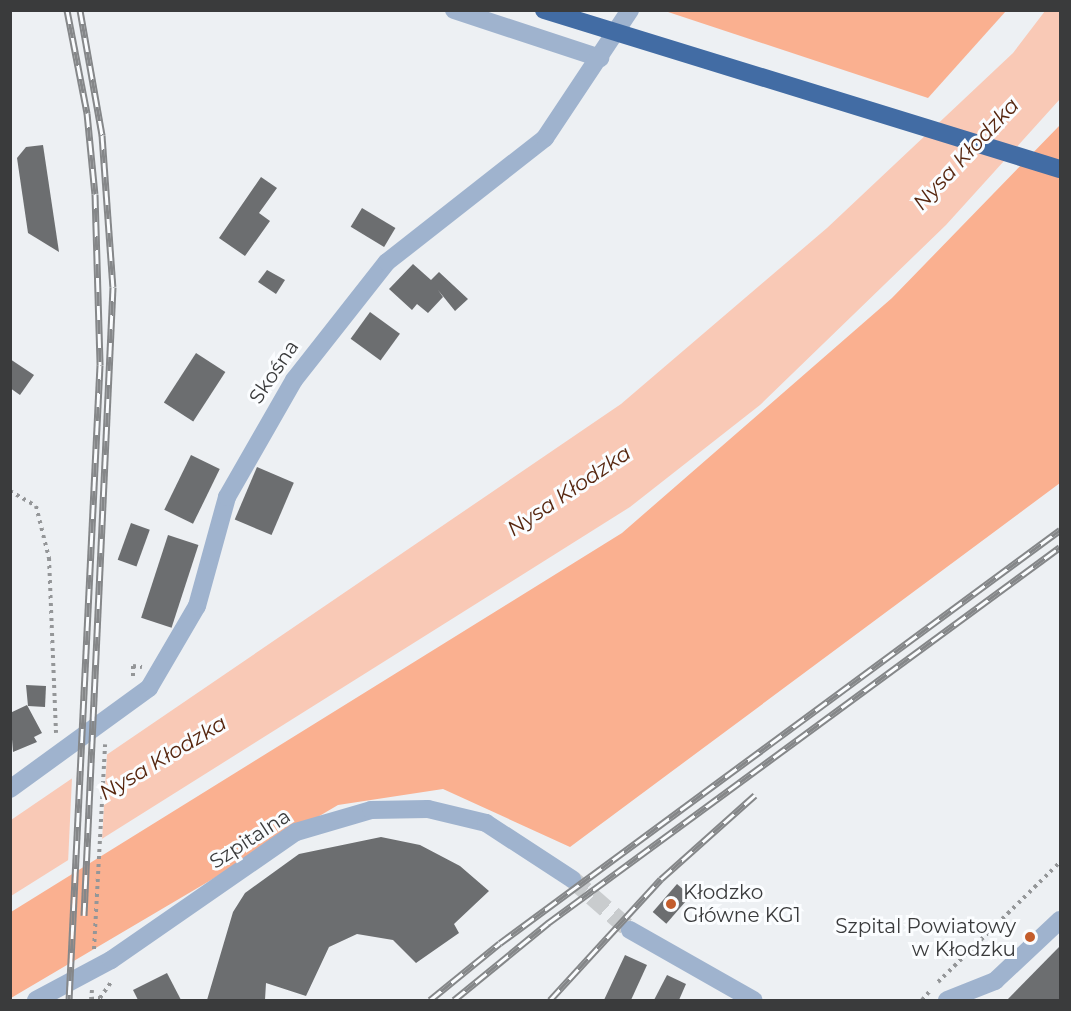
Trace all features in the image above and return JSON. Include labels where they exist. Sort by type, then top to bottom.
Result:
[{"type":"highway","points":[[544,10],[1060,169]]},
{"type":"street","points":[[454,10],[600,58]]},
{"type":"street","name":"Skośna","points":[[10,789],[149,688],[197,606],[227,497],[294,380],[340,316],[387,262],[545,138],[630,10]]},
{"type":"street","name":"Szpitalna","points":[[36,1000],[111,960],[296,832],[371,810],[428,809],[486,823],[572,879]]},
{"type":"street","points":[[947,1000],[995,981],[1060,920]]},
{"type":"street","points":[[630,930],[753,1000]]},
{"type":"path","points":[[10,491],[36,506],[49,558],[55,730],[61,751]]},
{"type":"path","points":[[93,963],[105,740]]},
{"type":"path","points":[[922,1000],[1060,862]]},
{"type":"path","points":[[92,987],[94,999],[100,998],[116,976]]},
{"type":"shaded area","points":[[665,11],[1006,11],[928,98]]},
{"type":"shaded area","points":[[1060,125],[1060,483],[570,847],[443,789],[338,805],[11,998],[11,912],[622,533],[892,298]]},
{"type":"water","name":"Nysa Kłodzka","points":[[1045,11],[1060,11],[1060,99],[946,225],[760,405],[630,507],[11,896],[11,820],[621,404],[827,228],[1013,53]]},
{"type":"pier","points":[[107,754],[102,841],[68,863],[72,778]]},
{"type":"building","points":[[43,145],[59,252],[28,233],[17,158],[26,147]]},
{"type":"building","points":[[261,177],[277,188],[259,213],[270,221],[245,256],[219,238]]},
{"type":"building","points":[[362,208],[395,228],[384,247],[351,227]]},
{"type":"building","points":[[413,264],[431,280],[439,272],[468,299],[455,311],[438,290],[443,297],[428,313],[417,304],[412,310],[389,289]]},
{"type":"building","points":[[267,270],[285,280],[276,294],[258,282]]},
{"type":"building","points":[[370,312],[400,334],[381,360],[351,339]]},
{"type":"building","points":[[196,353],[225,372],[193,422],[164,402]]},
{"type":"building","points":[[10,359],[34,375],[20,395],[10,388]]},
{"type":"building","points":[[191,455],[220,469],[193,524],[164,510]]},
{"type":"building","points":[[257,467],[294,483],[272,535],[235,519]]},
{"type":"building","points":[[131,523],[150,530],[136,566],[118,560]]},
{"type":"building","points":[[168,535],[198,545],[172,628],[141,618]]},
{"type":"building","points":[[26,685],[46,686],[45,707],[28,706]]},
{"type":"building","points":[[27,705],[42,733],[34,737],[37,742],[13,752],[10,713]]},
{"type":"building","points":[[381,837],[420,845],[460,866],[489,891],[454,924],[459,933],[416,963],[393,940],[357,934],[329,947],[306,996],[266,983],[265,1000],[207,1000],[233,912],[245,893],[299,854]]},
{"type":"building","name":"Kłodzko Główne KG1","points":[[677,884],[691,896],[666,924],[653,912]]},
{"type":"building","points":[[1060,946],[1060,1000],[1007,1000]]},
{"type":"building","points":[[625,955],[647,965],[631,1000],[604,1000]]},
{"type":"building","points":[[167,973],[181,1000],[138,1000],[133,990]]},
{"type":"building","points":[[667,975],[686,984],[679,1000],[654,1000]]},
{"type":"tunnel","points":[[572,879],[630,930]]},
{"type":"railway","points":[[67,10],[87,113],[95,194],[100,365],[69,1000]]},
{"type":"railway","points":[[80,10],[102,135],[113,287],[84,915]]},
{"type":"railway","points":[[430,1000],[500,943],[1060,530]]},
{"type":"railway","points":[[454,1000],[548,923],[1060,547]]},
{"type":"railway","points":[[550,1000],[661,879],[755,795]]},
{"type":"place","name":"Kłodzko Główne KG1","points":[[671,904]]},
{"type":"place","name":"Szpital Powiatowy w Kłodzku","points":[[1030,937]]}]
